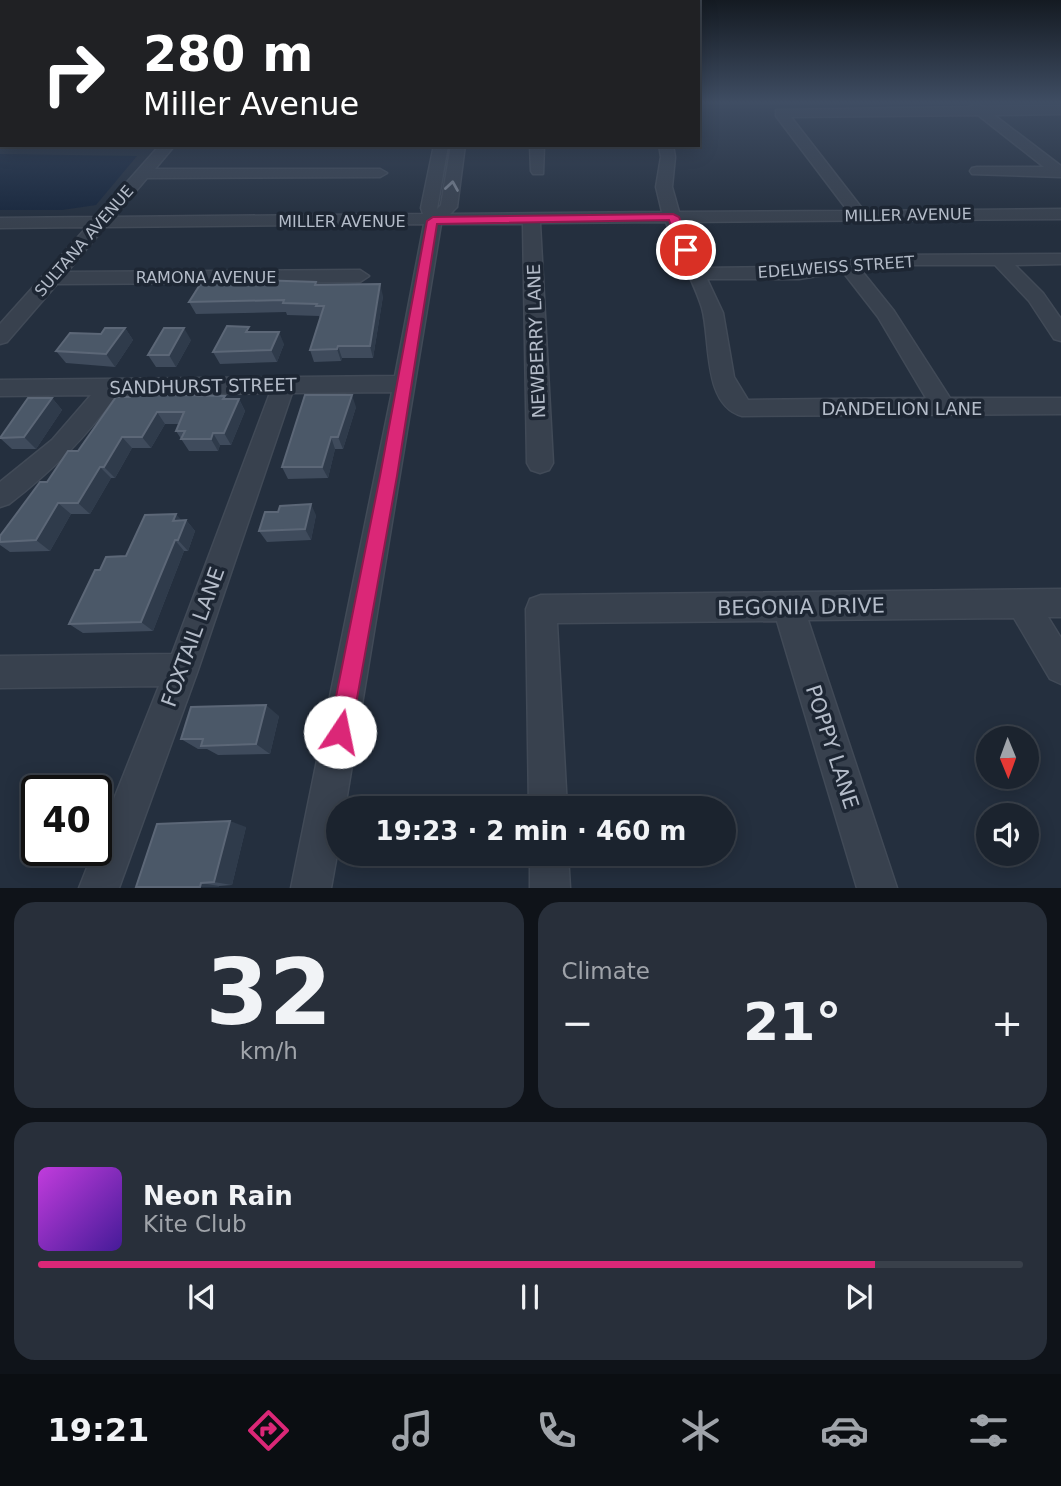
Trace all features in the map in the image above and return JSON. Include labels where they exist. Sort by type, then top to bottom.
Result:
[{"type":"street","points":[[805,144],[860,216]]},
{"type":"street","points":[[1025,144],[1060,172]]},
{"type":"street","name":"SULTANA AVENUE","points":[[0,337],[166,147]]},
{"type":"street","points":[[311,887],[405,384],[433,221],[429,208],[442,147]]},
{"type":"street","points":[[433,221],[449,207],[458,147]]},
{"type":"street","points":[[537,147],[538,171]]},
{"type":"street","points":[[667,147],[670,159],[664,191],[695,274]]},
{"type":"street","points":[[977,171],[1060,172]]},
{"type":"street","points":[[142,174],[380,173]]},
{"type":"street","name":"MILLER AVENUE","points":[[0,223],[1061,214]]},
{"type":"street","name":"NEWBERRY LANE","points":[[531,219],[540,463]]},
{"type":"street","points":[[999,259],[1036,297],[1061,334]]},
{"type":"street","name":"EDELWEISS STREET","points":[[695,274],[799,273],[894,260],[1061,259]]},
{"type":"street","points":[[846,265],[869,288],[890,316],[907,352],[944,408]]},
{"type":"street","name":"DANDELION LANE","points":[[695,274],[710,304],[717,348],[728,389],[733,400],[743,408],[1061,406]]},
{"type":"street","name":"RAMONA AVENUE","points":[[52,278],[360,276]]},
{"type":"street","name":"SANDHURST STREET","points":[[0,388],[405,384]]},
{"type":"street","name":"FOXTAIL LANE","points":[[99,887],[284,385]]},
{"type":"street","points":[[0,496],[43,465],[74,435],[110,386]]},
{"type":"street","points":[[1023,603],[1061,668]]},
{"type":"street","name":"BEGONIA DRIVE","points":[[548,796],[541,609],[1061,603]]},
{"type":"street","name":"POPPY LANE","points":[[788,607],[877,887]]},
{"type":"street","points":[[0,672],[181,670]]},
{"type":"street","points":[[549,866],[550,887]]},
{"type":"water","points":[[0,154],[137,156],[96,205],[62,210],[0,210]]},
{"type":"building","points":[[257,280],[316,282],[315,285],[380,284],[370,346],[338,346],[337,349],[310,350],[324,306],[316,306],[317,304],[283,303],[284,300],[189,302],[201,283]]},
{"type":"building","points":[[227,326],[249,327],[246,332],[279,332],[271,350],[213,352]]},
{"type":"building","points":[[105,328],[125,328],[106,354],[56,351],[70,333],[101,334]]},
{"type":"building","points":[[164,328],[184,328],[169,355],[148,355]]},
{"type":"building","points":[[132,394],[225,396],[223,399],[239,399],[224,433],[213,433],[211,439],[181,439],[185,431],[176,431],[184,412],[157,412],[142,437],[122,437],[78,503],[58,503],[36,540],[0,542],[0,536],[40,482],[47,482],[68,451],[78,451],[116,397],[130,397]]},
{"type":"building","points":[[305,395],[352,395],[338,437],[331,437],[322,467],[282,467]]},
{"type":"building","points":[[28,398],[52,398],[24,437],[0,438]]},
{"type":"building","points":[[311,504],[305,529],[259,531],[265,512],[278,512],[280,506]]},
{"type":"building","points":[[176,514],[173,521],[186,520],[141,622],[69,624],[95,570],[100,570],[106,557],[126,556],[145,515]]},
{"type":"building","points":[[266,705],[256,744],[201,746],[203,739],[181,739],[191,707]]},
{"type":"building","points":[[230,821],[214,882],[201,883],[200,887],[136,887],[157,824]]},
{"type":"route","points":[[340,732],[389,476],[433,221],[673,217],[686,250]]}]
